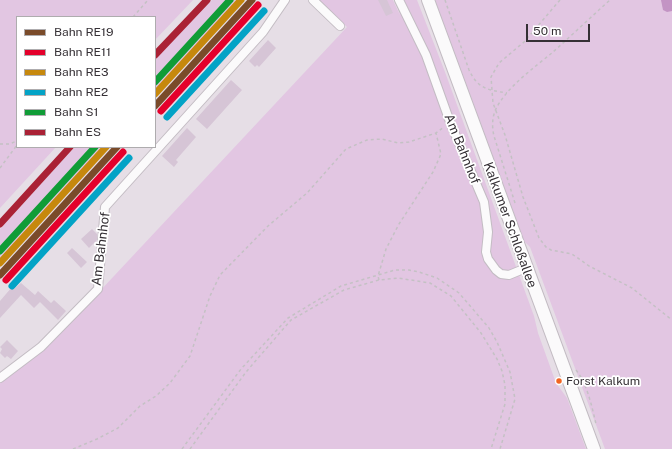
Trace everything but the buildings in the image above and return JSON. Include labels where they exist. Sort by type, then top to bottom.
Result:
[{"type":"main road","name":"Kalkumer Schloßallee","points":[[428,0],[594,449]]},
{"type":"street","name":"Am Bahnhof","points":[[0,378],[41,347],[98,289],[105,207],[263,32],[285,0]]},
{"type":"street","points":[[313,0],[340,26]]},
{"type":"street","name":"Am Bahnhof","points":[[399,0],[426,55],[450,122],[484,202],[488,232],[486,252],[488,259],[501,274],[508,275],[526,268]]},
{"type":"path","points":[[134,16],[148,0]]},
{"type":"path","points":[[446,0],[473,78],[481,86],[491,90],[507,93]]},
{"type":"path","points":[[560,0],[524,42],[499,63],[491,77],[491,90],[495,112],[505,135],[533,227],[546,247],[551,250],[572,254],[589,266],[632,288],[672,320]]},
{"type":"path","points":[[517,209],[494,136],[492,125],[495,112],[507,93],[536,64],[552,53],[610,0]]},
{"type":"path","points":[[73,449],[118,428],[140,406],[156,396],[170,383],[190,356],[210,296],[220,275],[268,226],[308,193],[346,149],[367,140],[382,139],[398,144],[409,142],[436,133],[450,122]]},
{"type":"path","points":[[379,280],[378,276],[386,249],[399,224],[433,172],[441,154],[436,133]]},
{"type":"path","points":[[0,144],[9,144],[16,141]]},
{"type":"path","points":[[0,168],[16,146]]},
{"type":"path","points":[[182,449],[241,369],[288,318],[341,286],[395,270],[409,270],[437,278],[459,293],[489,328],[510,372],[515,399],[500,449]]},
{"type":"path","points":[[190,449],[246,372],[291,320],[344,290],[379,280],[398,278],[430,283],[451,296],[481,333],[497,359],[506,385],[505,404],[491,449]]},
{"type":"shaded area","points":[[0,0],[193,0],[156,39],[156,16],[16,16],[16,148],[55,148],[0,208]]},
{"type":"shaded area","points":[[212,0],[239,0],[156,91],[156,59]]},
{"type":"shaded area","points":[[319,0],[393,0],[400,15],[395,0],[417,0],[445,72],[534,316],[538,333],[556,383],[567,398],[586,449],[0,449],[0,380],[99,292],[347,27]]},
{"type":"shaded area","points":[[435,0],[672,0],[672,449],[605,449],[530,247],[523,240],[470,102]]},
{"type":"shaded area","points":[[661,0],[672,0],[672,11],[667,12],[663,10]]},
{"type":"shaded area","points":[[74,148],[103,148],[0,260],[0,229]]},
{"type":"rail line","name":"ES","points":[[156,54],[207,0]]},
{"type":"rail line","name":"S1","points":[[156,81],[230,0]]},
{"type":"rail line","name":"RE3","points":[[156,93],[241,0]]},
{"type":"rail line","name":"RE19","points":[[156,105],[252,0]]},
{"type":"rail line","name":"RE11","points":[[161,111],[258,5]]},
{"type":"rail line","name":"RE2","points":[[167,117],[264,11]]},
{"type":"rail line","name":"ES","points":[[0,224],[69,148]]},
{"type":"rail line","name":"S1","points":[[0,251],[94,148]]},
{"type":"rail line","name":"RE3","points":[[0,263],[105,148]]},
{"type":"rail line","name":"RE19","points":[[0,275],[116,148]]},
{"type":"rail line","name":"RE11","points":[[6,280],[123,152]]},
{"type":"rail line","name":"RE2","points":[[12,286],[129,158]]},
{"type":"place","name":"Forst Kalkum","points":[[559,381]]}]
